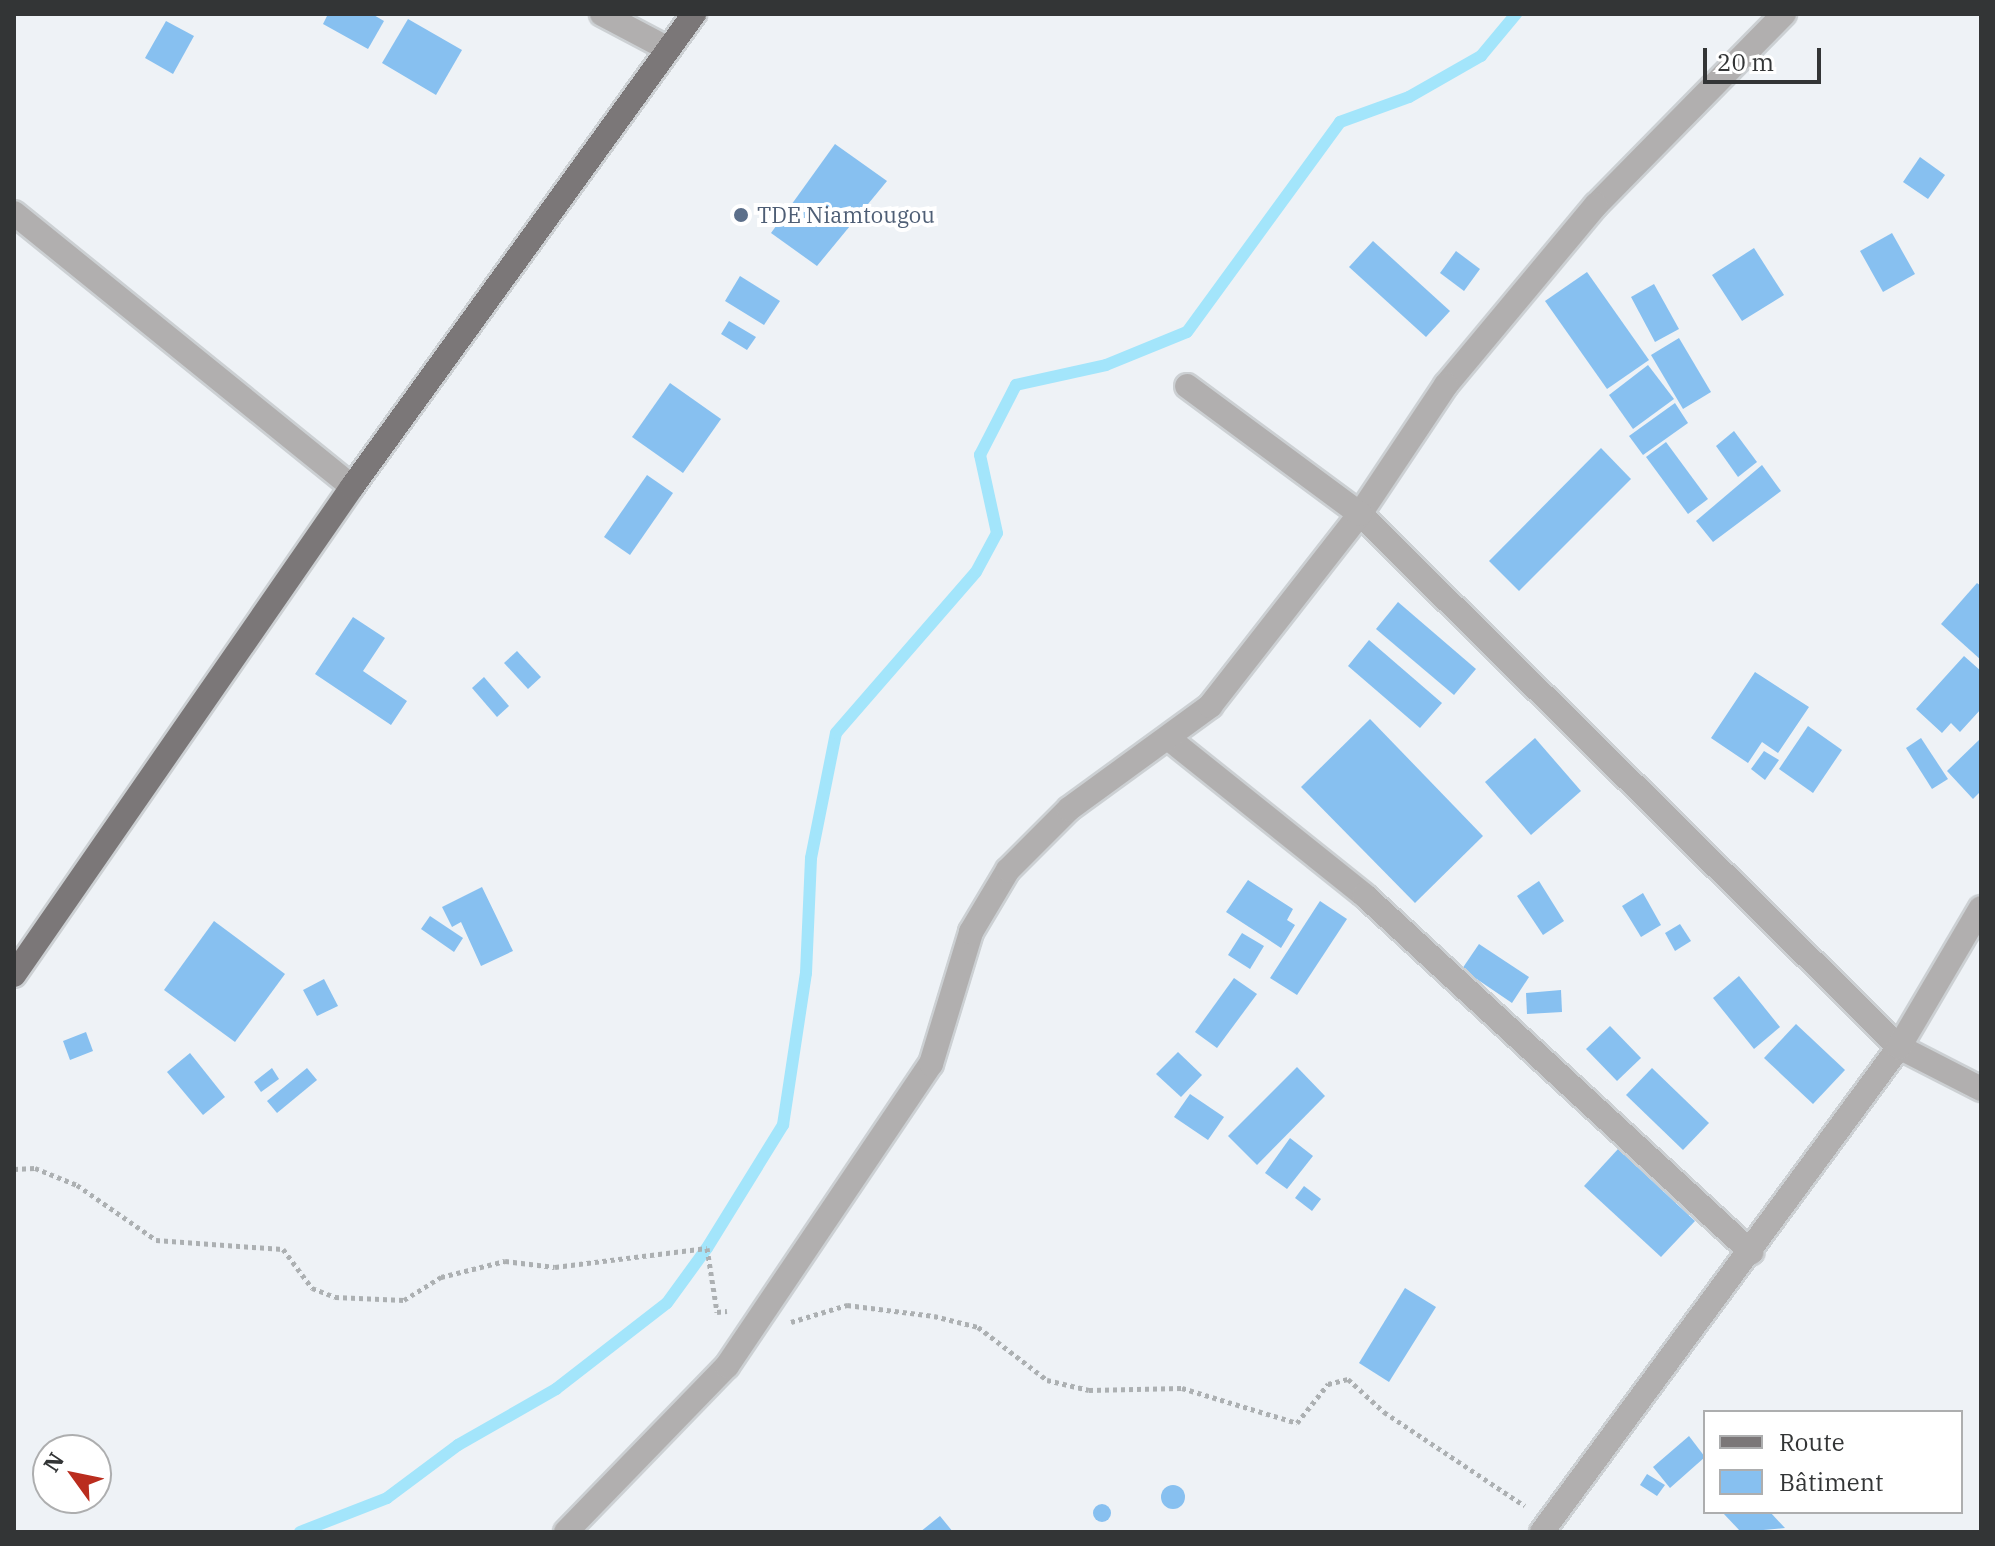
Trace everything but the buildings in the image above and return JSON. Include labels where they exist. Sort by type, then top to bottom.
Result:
[{"type":"main road","points":[[14,975],[352,487],[694,14]]},
{"type":"street","points":[[602,14],[668,49]]},
{"type":"street","points":[[566,1532],[727,1366],[931,1064],[971,932],[1008,870],[1069,809],[1210,706],[1360,514],[1446,385],[1596,205],[1784,14]]},
{"type":"street","points":[[14,213],[352,487]]},
{"type":"street","points":[[1187,386],[1360,514],[1899,1047],[1981,1089]]},
{"type":"street","points":[[1168,738],[1364,895],[1751,1252]]},
{"type":"street","points":[[1542,1532],[1899,1047],[1981,908]]},
{"type":"waterway","points":[[300,1532],[387,1498],[458,1445],[556,1389],[667,1303],[707,1248],[783,1125],[806,973],[811,858],[836,733],[976,572],[997,533],[980,455],[1016,385],[1106,365],[1187,332],[1340,122],[1409,97],[1481,56],[1516,14]]},
{"type":"place","name":"TDE Niamtougou","points":[[741,215]]}]
